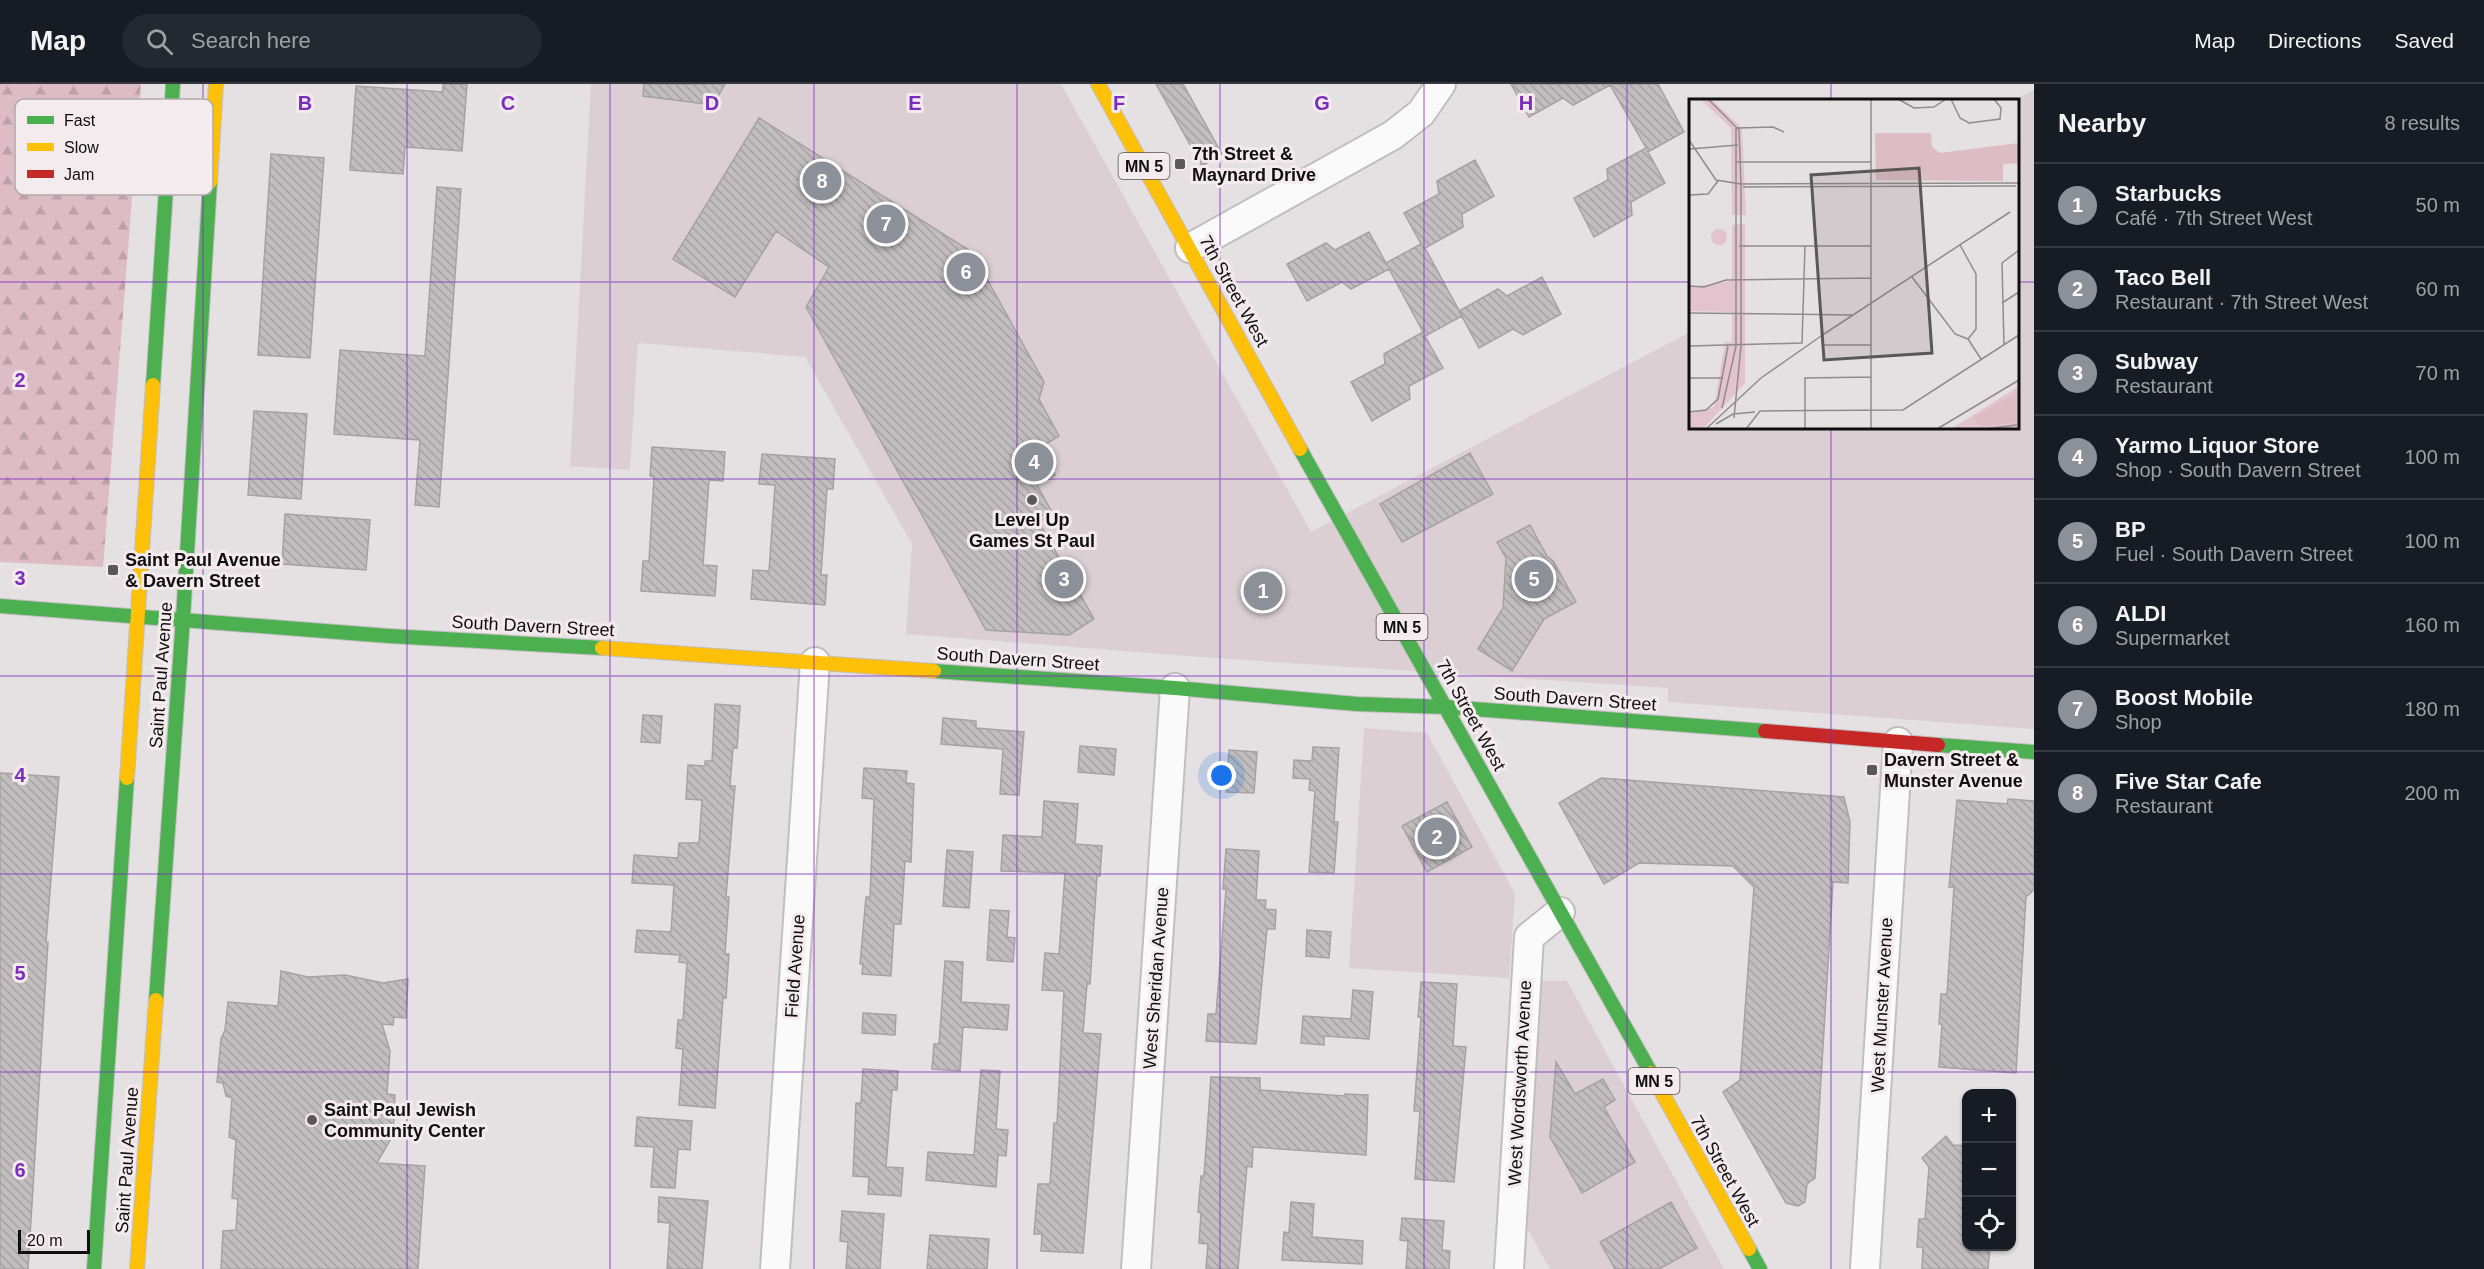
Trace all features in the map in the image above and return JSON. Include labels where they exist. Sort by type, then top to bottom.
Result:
[{"type":"main road","name":"Saint Paul Avenue","points":[[172,99],[173,84]]},
{"type":"main road","name":"Saint Paul Avenue","points":[[213,133],[216,84]]},
{"type":"main road","name":"7th Street West","points":[[1098,84],[1331,505],[1447,707],[1760,1269]]},
{"type":"main road","name":"Saint Paul Avenue","points":[[94,1269],[166,195]]},
{"type":"main road","name":"Saint Paul Avenue","points":[[137,1269],[183,618],[209,195]]},
{"type":"main road","name":"South Davern Street","points":[[0,606],[183,618],[389,636],[493,640],[815,662],[1175,688],[1357,704],[1447,707],[2034,752]]},
{"type":"street","points":[[1190,248],[1393,135],[1421,113],[1441,84]]},
{"type":"street","name":"Field Avenue","points":[[775,1269],[815,662]]},
{"type":"street","name":"West Sheridan Avenue","points":[[1136,1269],[1175,688]]},
{"type":"street","name":"West Munster Avenue","points":[[1865,1268],[1898,742]]},
{"type":"street","name":"West Wordsworth Avenue","points":[[1509,1269],[1529,937],[1560,912]]},
{"type":"shaded area","points":[[591,84],[1061,84],[1311,532],[1689,333],[1689,429],[2019,429],[2019,99],[2016,99],[2034,90],[2034,729],[1668,702],[1668,688],[1214,658],[906,634],[912,544],[805,357],[638,343],[630,470],[570,466]]},
{"type":"shaded area","points":[[1364,728],[1427,733],[1515,894],[1509,978],[1349,968]]},
{"type":"shaded area","points":[[1542,981],[1567,981],[1724,1269],[1550,1269],[1524,1223]]},
{"type":"green space","points":[[0,84],[141,84],[140,99],[15,99],[15,195],[132,195],[103,567],[0,562]]},
{"type":"building","points":[[443,84],[467,84],[462,151],[405,147],[403,174],[350,170],[356,86],[443,92]]},
{"type":"building","points":[[644,84],[725,84],[713,105],[643,96]]},
{"type":"building","points":[[1156,84],[1183,84],[1222,154],[1202,166]]},
{"type":"building","points":[[1511,84],[1658,84],[1684,132],[1648,152],[1665,183],[1631,202],[1632,215],[1594,237],[1574,198],[1608,180],[1607,169],[1646,148],[1610,85],[1573,105],[1563,98],[1529,117]]},
{"type":"building","points":[[759,118],[972,252],[1044,382],[1039,399],[1059,436],[1041,447],[1055,475],[1037,485],[1053,514],[1039,522],[1094,619],[1069,635],[986,630],[806,307],[829,267],[776,231],[735,297],[673,259]]},
{"type":"building","points":[[271,154],[324,158],[310,358],[258,355]]},
{"type":"building","points":[[1475,160],[1494,196],[1462,214],[1463,227],[1425,248],[1462,316],[1425,336],[1443,368],[1409,386],[1410,399],[1372,421],[1351,382],[1385,364],[1384,354],[1423,332],[1389,269],[1351,289],[1342,282],[1307,301],[1287,264],[1326,243],[1335,250],[1369,232],[1386,263],[1421,244],[1404,213],[1439,194],[1437,181]]},
{"type":"building","points":[[437,187],[461,189],[439,507],[415,505],[420,440],[334,434],[340,350],[425,356]]},
{"type":"building","points":[[1542,277],[1561,314],[1523,335],[1513,329],[1479,348],[1459,311],[1498,289],[1507,296]]},
{"type":"building","points":[[254,411],[307,414],[301,499],[248,495]]},
{"type":"building","points":[[652,447],[725,452],[723,481],[709,480],[703,565],[717,566],[715,596],[641,591],[643,561],[649,561],[654,477],[650,476]]},
{"type":"building","points":[[1470,453],[1493,494],[1402,542],[1380,504]]},
{"type":"building","points":[[762,454],[835,459],[833,489],[827,489],[821,575],[827,575],[825,605],[751,599],[753,570],[769,571],[775,485],[759,484]]},
{"type":"building","points":[[285,514],[370,520],[366,570],[282,564]]},
{"type":"building","points":[[1530,525],[1576,602],[1544,619],[1512,671],[1478,649],[1503,608],[1506,558],[1497,542]]},
{"type":"building","points":[[715,704],[740,706],[737,748],[733,748],[730,786],[735,786],[726,897],[729,897],[725,954],[729,954],[726,998],[723,998],[715,1108],[679,1105],[683,1049],[676,1048],[678,1020],[683,1020],[687,963],[679,962],[680,955],[635,952],[637,930],[671,932],[674,885],[632,883],[634,855],[678,858],[679,843],[699,843],[702,800],[686,799],[688,765],[705,766],[705,761],[712,761]]},
{"type":"building","points":[[643,715],[662,716],[660,743],[641,742]]},
{"type":"building","points":[[943,718],[976,721],[976,728],[1024,732],[1019,795],[1000,794],[1003,749],[941,744]]},
{"type":"building","points":[[1080,746],[1116,749],[1114,775],[1078,772]]},
{"type":"building","points":[[1313,747],[1339,748],[1334,822],[1338,822],[1334,873],[1309,872],[1315,791],[1309,790],[1310,779],[1293,778],[1294,760],[1312,761]]},
{"type":"building","points":[[1229,750],[1257,752],[1254,793],[1226,792]]},
{"type":"building","points":[[864,768],[907,771],[906,783],[914,784],[911,862],[905,861],[901,924],[894,924],[891,976],[862,974],[863,964],[860,964],[866,897],[870,897],[874,799],[862,798]]},
{"type":"building","points":[[0,773],[59,777],[46,942],[48,942],[28,1269],[0,1269]]},
{"type":"building","points":[[1601,778],[1844,797],[1850,822],[1848,883],[1833,882],[1815,1178],[1807,1184],[1805,1202],[1798,1206],[1786,1203],[1723,1092],[1740,1080],[1754,887],[1733,866],[1639,863],[1604,884],[1559,803]]},
{"type":"building","points":[[2008,799],[2034,801],[2034,890],[2026,897],[2016,1073],[1939,1067],[1942,1024],[1939,1024],[1941,994],[1947,994],[1954,887],[1949,887],[1957,800],[2007,804]]},
{"type":"building","points":[[1044,801],[1078,804],[1075,844],[1102,846],[1100,876],[1097,876],[1090,984],[1087,984],[1083,1033],[1101,1034],[1083,1253],[1041,1251],[1042,1234],[1034,1234],[1038,1184],[1050,1184],[1054,1123],[1057,1123],[1064,991],[1042,990],[1045,953],[1059,954],[1065,873],[1001,871],[1003,835],[1042,837]]},
{"type":"building","points":[[1447,802],[1472,847],[1427,872],[1402,826]]},
{"type":"building","points":[[1226,849],[1259,851],[1256,900],[1266,900],[1265,909],[1276,910],[1275,929],[1267,929],[1256,1044],[1206,1041],[1208,1014],[1216,1014],[1226,889],[1223,889]]},
{"type":"building","points":[[947,850],[973,852],[969,908],[943,906]]},
{"type":"building","points":[[990,910],[1009,911],[1007,937],[1015,938],[1013,962],[987,960]]},
{"type":"building","points":[[1307,930],[1331,932],[1329,958],[1306,956]]},
{"type":"building","points":[[945,961],[963,962],[961,1002],[1009,1005],[1007,1030],[963,1027],[960,1071],[932,1069],[934,1044],[939,1044]]},
{"type":"building","name":"Saint Paul Jewish Community Center","points":[[281,971],[308,977],[345,975],[383,983],[408,979],[406,1018],[394,1017],[393,1025],[382,1024],[390,1051],[387,1094],[395,1095],[393,1135],[377,1163],[425,1166],[418,1269],[221,1269],[223,1231],[236,1230],[238,1199],[232,1198],[236,1140],[229,1137],[232,1098],[226,1096],[223,1083],[217,1082],[221,1039],[225,1030],[228,1002],[278,1006]]},
{"type":"building","points":[[1421,982],[1457,984],[1453,1046],[1466,1047],[1454,1182],[1415,1179],[1420,1111],[1414,1111],[1421,1017],[1418,1017]]},
{"type":"building","points":[[1353,990],[1373,992],[1369,1039],[1324,1036],[1324,1045],[1301,1043],[1303,1016],[1351,1019]]},
{"type":"building","points":[[863,1013],[896,1015],[895,1035],[862,1033]]},
{"type":"building","points":[[1556,1062],[1575,1094],[1603,1079],[1615,1100],[1604,1107],[1635,1162],[1582,1193],[1550,1137]]},
{"type":"building","points":[[863,1069],[898,1071],[897,1090],[892,1090],[886,1167],[903,1168],[901,1196],[868,1194],[869,1177],[853,1176],[856,1103],[861,1103]]},
{"type":"building","points":[[981,1070],[1000,1071],[996,1129],[1008,1130],[1006,1156],[998,1155],[996,1187],[926,1180],[928,1152],[974,1155]]},
{"type":"building","points":[[1211,1077],[1260,1078],[1260,1090],[1345,1096],[1345,1094],[1368,1095],[1366,1155],[1253,1147],[1252,1167],[1247,1166],[1238,1269],[1206,1269],[1208,1244],[1199,1243],[1201,1213],[1198,1212],[1201,1176],[1204,1176]]},
{"type":"building","points":[[637,1117],[692,1121],[690,1150],[678,1149],[675,1188],[651,1187],[654,1147],[635,1146]]},
{"type":"building","points":[[1946,1136],[1953,1145],[1962,1146],[1962,1251],[1990,1251],[1988,1269],[1922,1269],[1923,1247],[1917,1247],[1919,1219],[1925,1219],[1929,1167],[1922,1158]]},
{"type":"building","points":[[659,1197],[708,1201],[702,1269],[667,1269],[670,1223],[658,1222]]},
{"type":"building","points":[[1291,1202],[1314,1204],[1312,1237],[1363,1241],[1362,1264],[1282,1260],[1284,1232],[1289,1233]]},
{"type":"building","points":[[1671,1202],[1697,1248],[1659,1269],[1615,1269],[1600,1242]]},
{"type":"building","points":[[842,1211],[884,1214],[880,1269],[846,1269],[848,1242],[840,1241]]},
{"type":"building","points":[[1402,1218],[1444,1221],[1442,1250],[1450,1251],[1449,1269],[1406,1269],[1408,1241],[1400,1240]]},
{"type":"building","points":[[930,1235],[989,1239],[987,1269],[927,1269]]},
{"type":"traffic: fast","points":[[172,99],[173,84]]},
{"type":"traffic: fast","points":[[153,385],[166,195]]},
{"type":"traffic: fast","points":[[156,1000],[209,195]]},
{"type":"traffic: fast","points":[[1300,449],[1651,1073]]},
{"type":"traffic: fast","points":[[0,606],[389,636],[602,648]]},
{"type":"traffic: fast","points":[[934,671],[1357,704],[1447,707],[1765,731]]},
{"type":"traffic: fast","points":[[1938,745],[2034,752]]},
{"type":"traffic: fast","points":[[94,1269],[127,778]]},
{"type":"traffic: fast","points":[[1749,1249],[1760,1269]]},
{"type":"traffic: slow","points":[[213,133],[216,84]]},
{"type":"traffic: slow","points":[[1098,84],[1300,449]]},
{"type":"traffic: slow","points":[[127,778],[153,385]]},
{"type":"traffic: slow","points":[[602,648],[934,671]]},
{"type":"traffic: slow","points":[[137,1269],[156,1000]]},
{"type":"traffic: slow","points":[[1651,1073],[1749,1249]]},
{"type":"traffic: jam","points":[[1765,731],[1938,745]]},
{"type":"place","name":"7th Street & Maynard Drive","points":[[1180,164]]},
{"type":"place","name":"Five Star Cafe","points":[[822,181]]},
{"type":"place","name":"Boost Mobile","points":[[886,224]]},
{"type":"place","name":"ALDI","points":[[966,272]]},
{"type":"place","name":"Yarmo Liquor Store","points":[[1034,462]]},
{"type":"place","name":"Level Up Games St Paul","points":[[1032,500]]},
{"type":"place","name":"Saint Paul Avenue & Davern Street","points":[[113,570]]},
{"type":"place","name":"Subway","points":[[1064,579]]},
{"type":"place","name":"BP","points":[[1534,579]]},
{"type":"place","name":"Starbucks","points":[[1263,591]]},
{"type":"place","name":"Davern Street & Munster Avenue","points":[[1872,770]]},
{"type":"place","name":"Taco Bell","points":[[1437,837]]},
{"type":"place","name":"Saint Paul Jewish Community Center","points":[[312,1120]]}]
